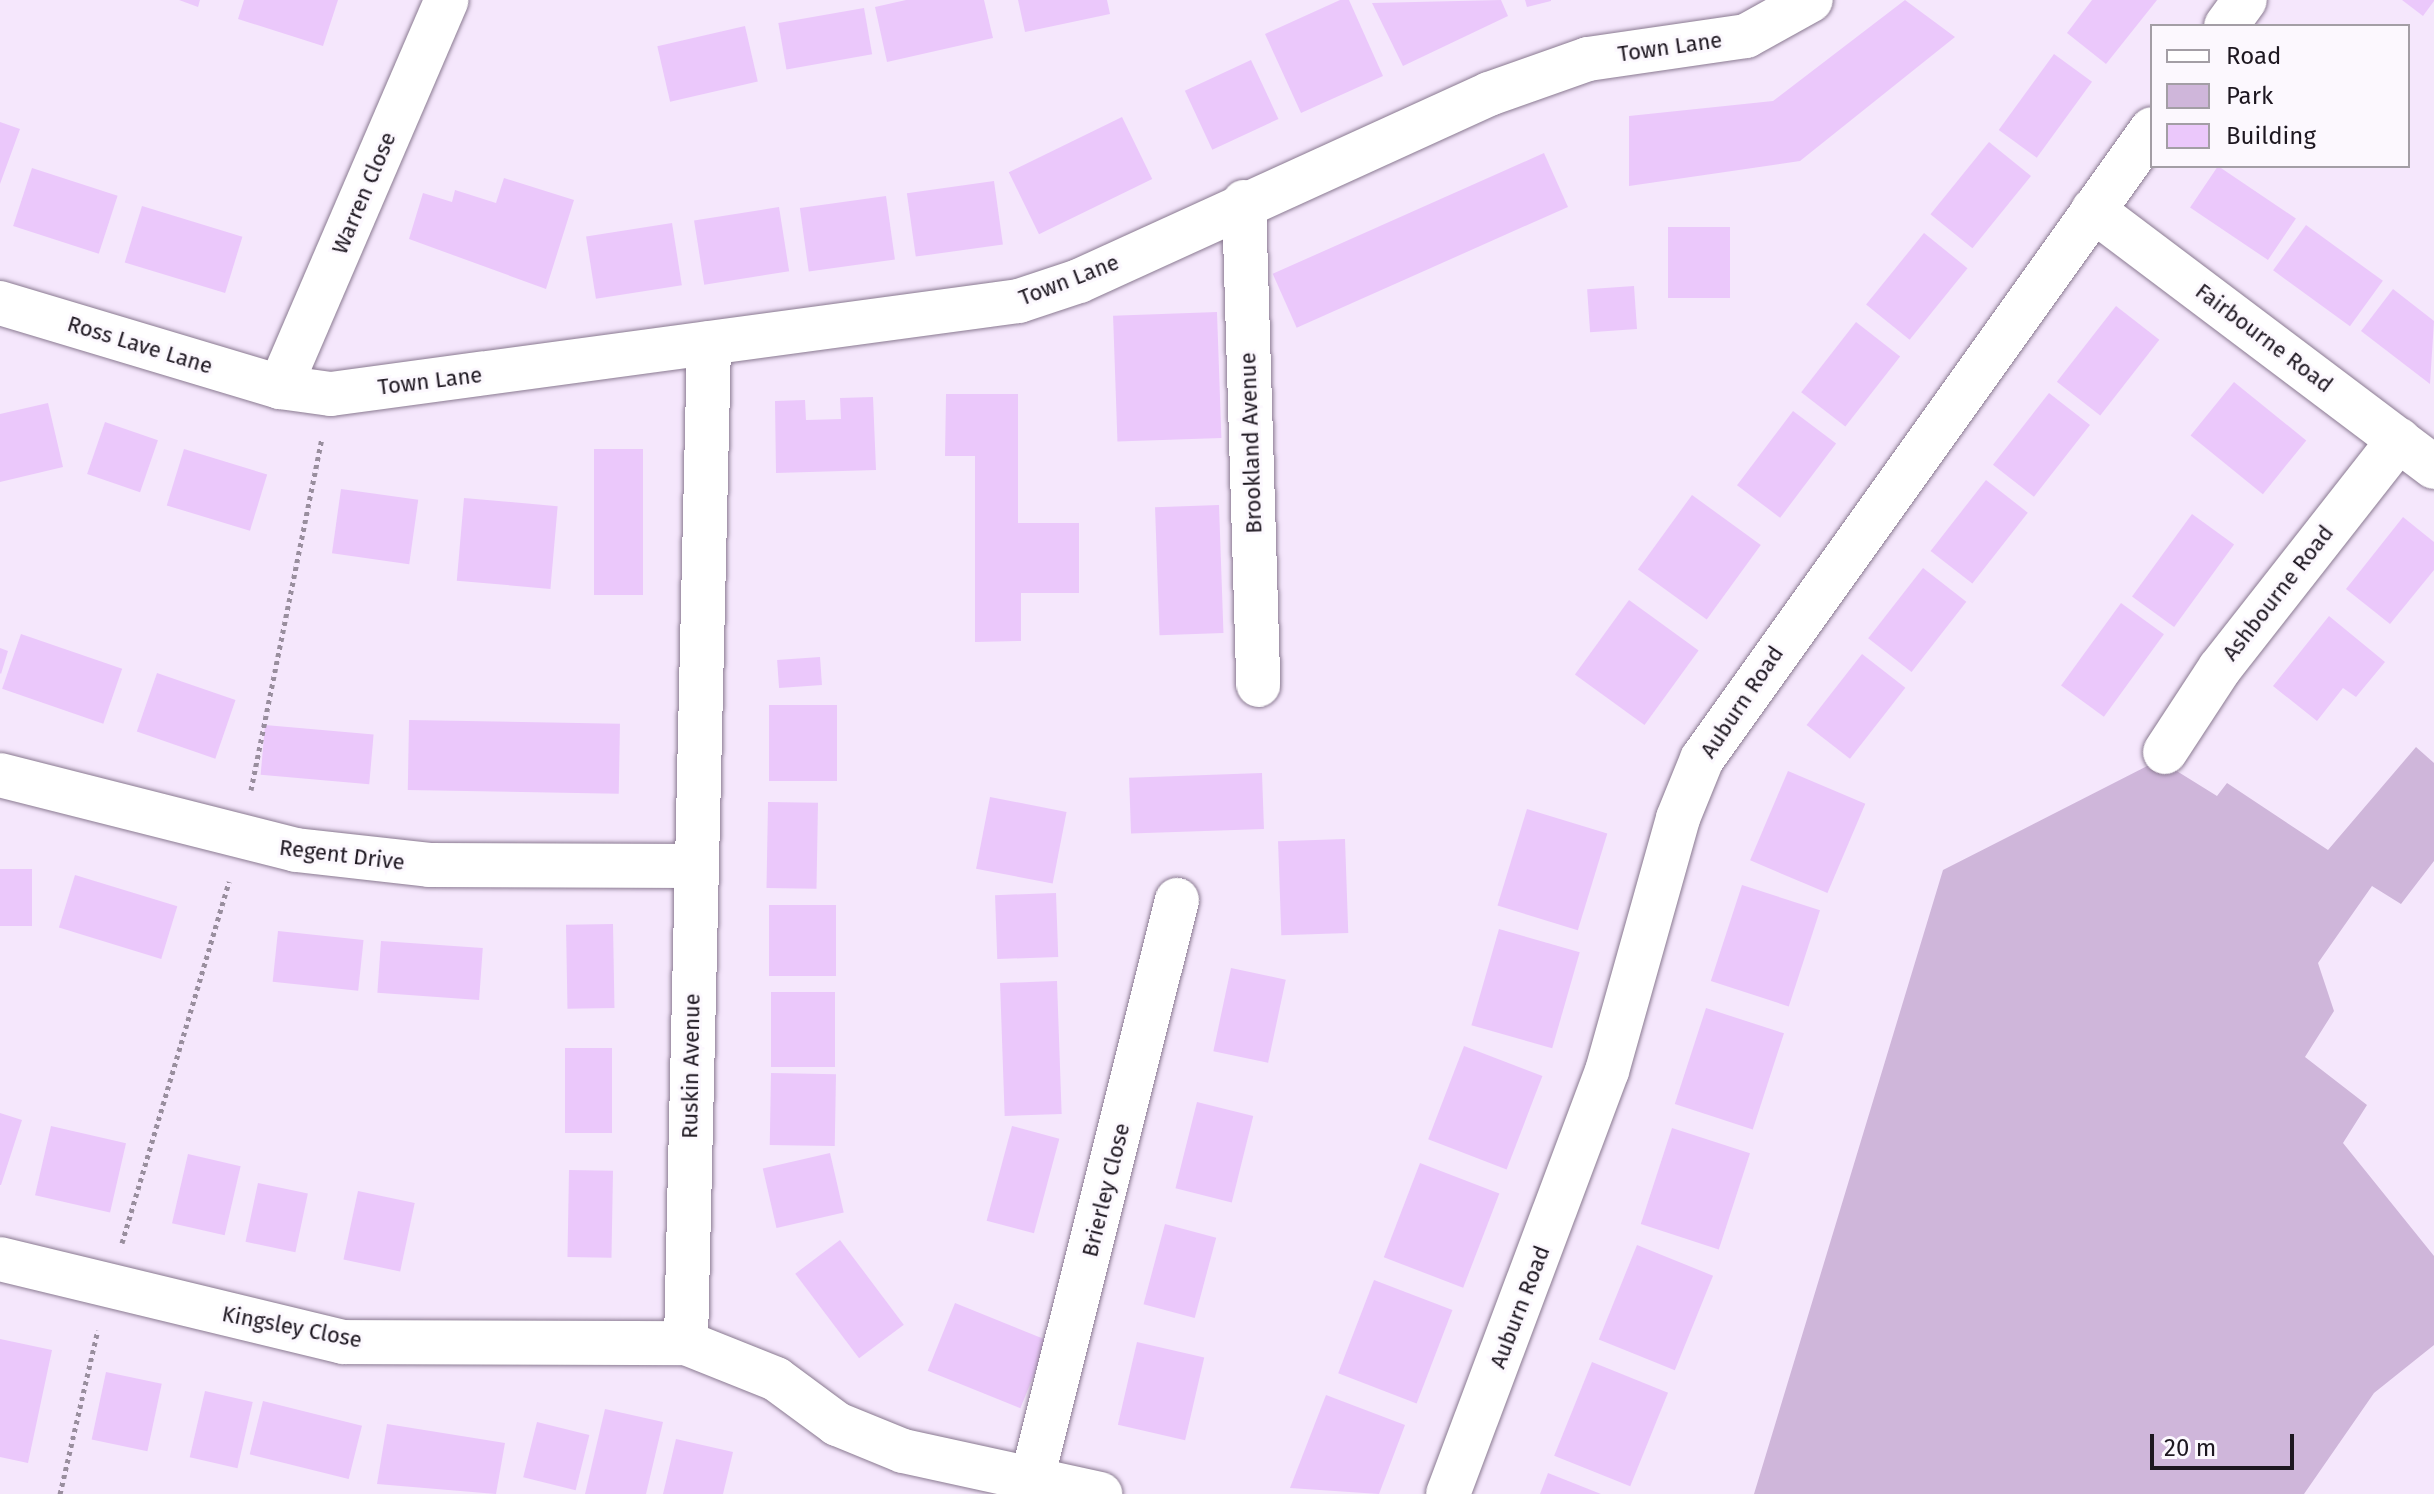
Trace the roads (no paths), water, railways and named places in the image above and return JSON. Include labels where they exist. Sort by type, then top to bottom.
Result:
[{"type":"street","name":"Warren Close","points":[[280,387],[447,0]]},
{"type":"street","name":"Town Lane","points":[[280,387],[331,394],[1019,301],[1079,281],[1244,202],[1546,74],[1588,59],[1746,36],[1811,0]]},
{"type":"street","points":[[2227,24],[2245,0]]},
{"type":"street","name":"Auburn Road","points":[[1448,1494],[1607,1071],[1678,818],[1702,759],[2150,132]]},
{"type":"street","name":"Brookland Avenue","points":[[1244,202],[1258,685]]},
{"type":"street","name":"Fairbourne Road","points":[[2093,210],[2434,467]]},
{"type":"street","name":"Ross Lave Lane","points":[[0,303],[280,387]]},
{"type":"street","name":"Ruskin Avenue","points":[[686,1343],[693,866],[709,343]]},
{"type":"street","name":"Ashbourne Road","points":[[2165,752],[2220,668],[2399,440]]},
{"type":"street","name":"Regent Drive","points":[[0,775],[296,850],[429,865],[693,866]]},
{"type":"street","name":"Brierley Close","points":[[1032,1479],[1177,900]]},
{"type":"street","name":"Kingsley Close","points":[[0,1259],[108,1288],[343,1342],[686,1343]]},
{"type":"street","points":[[686,1343],[776,1379],[837,1424],[877,1440],[1100,1494]]}]
